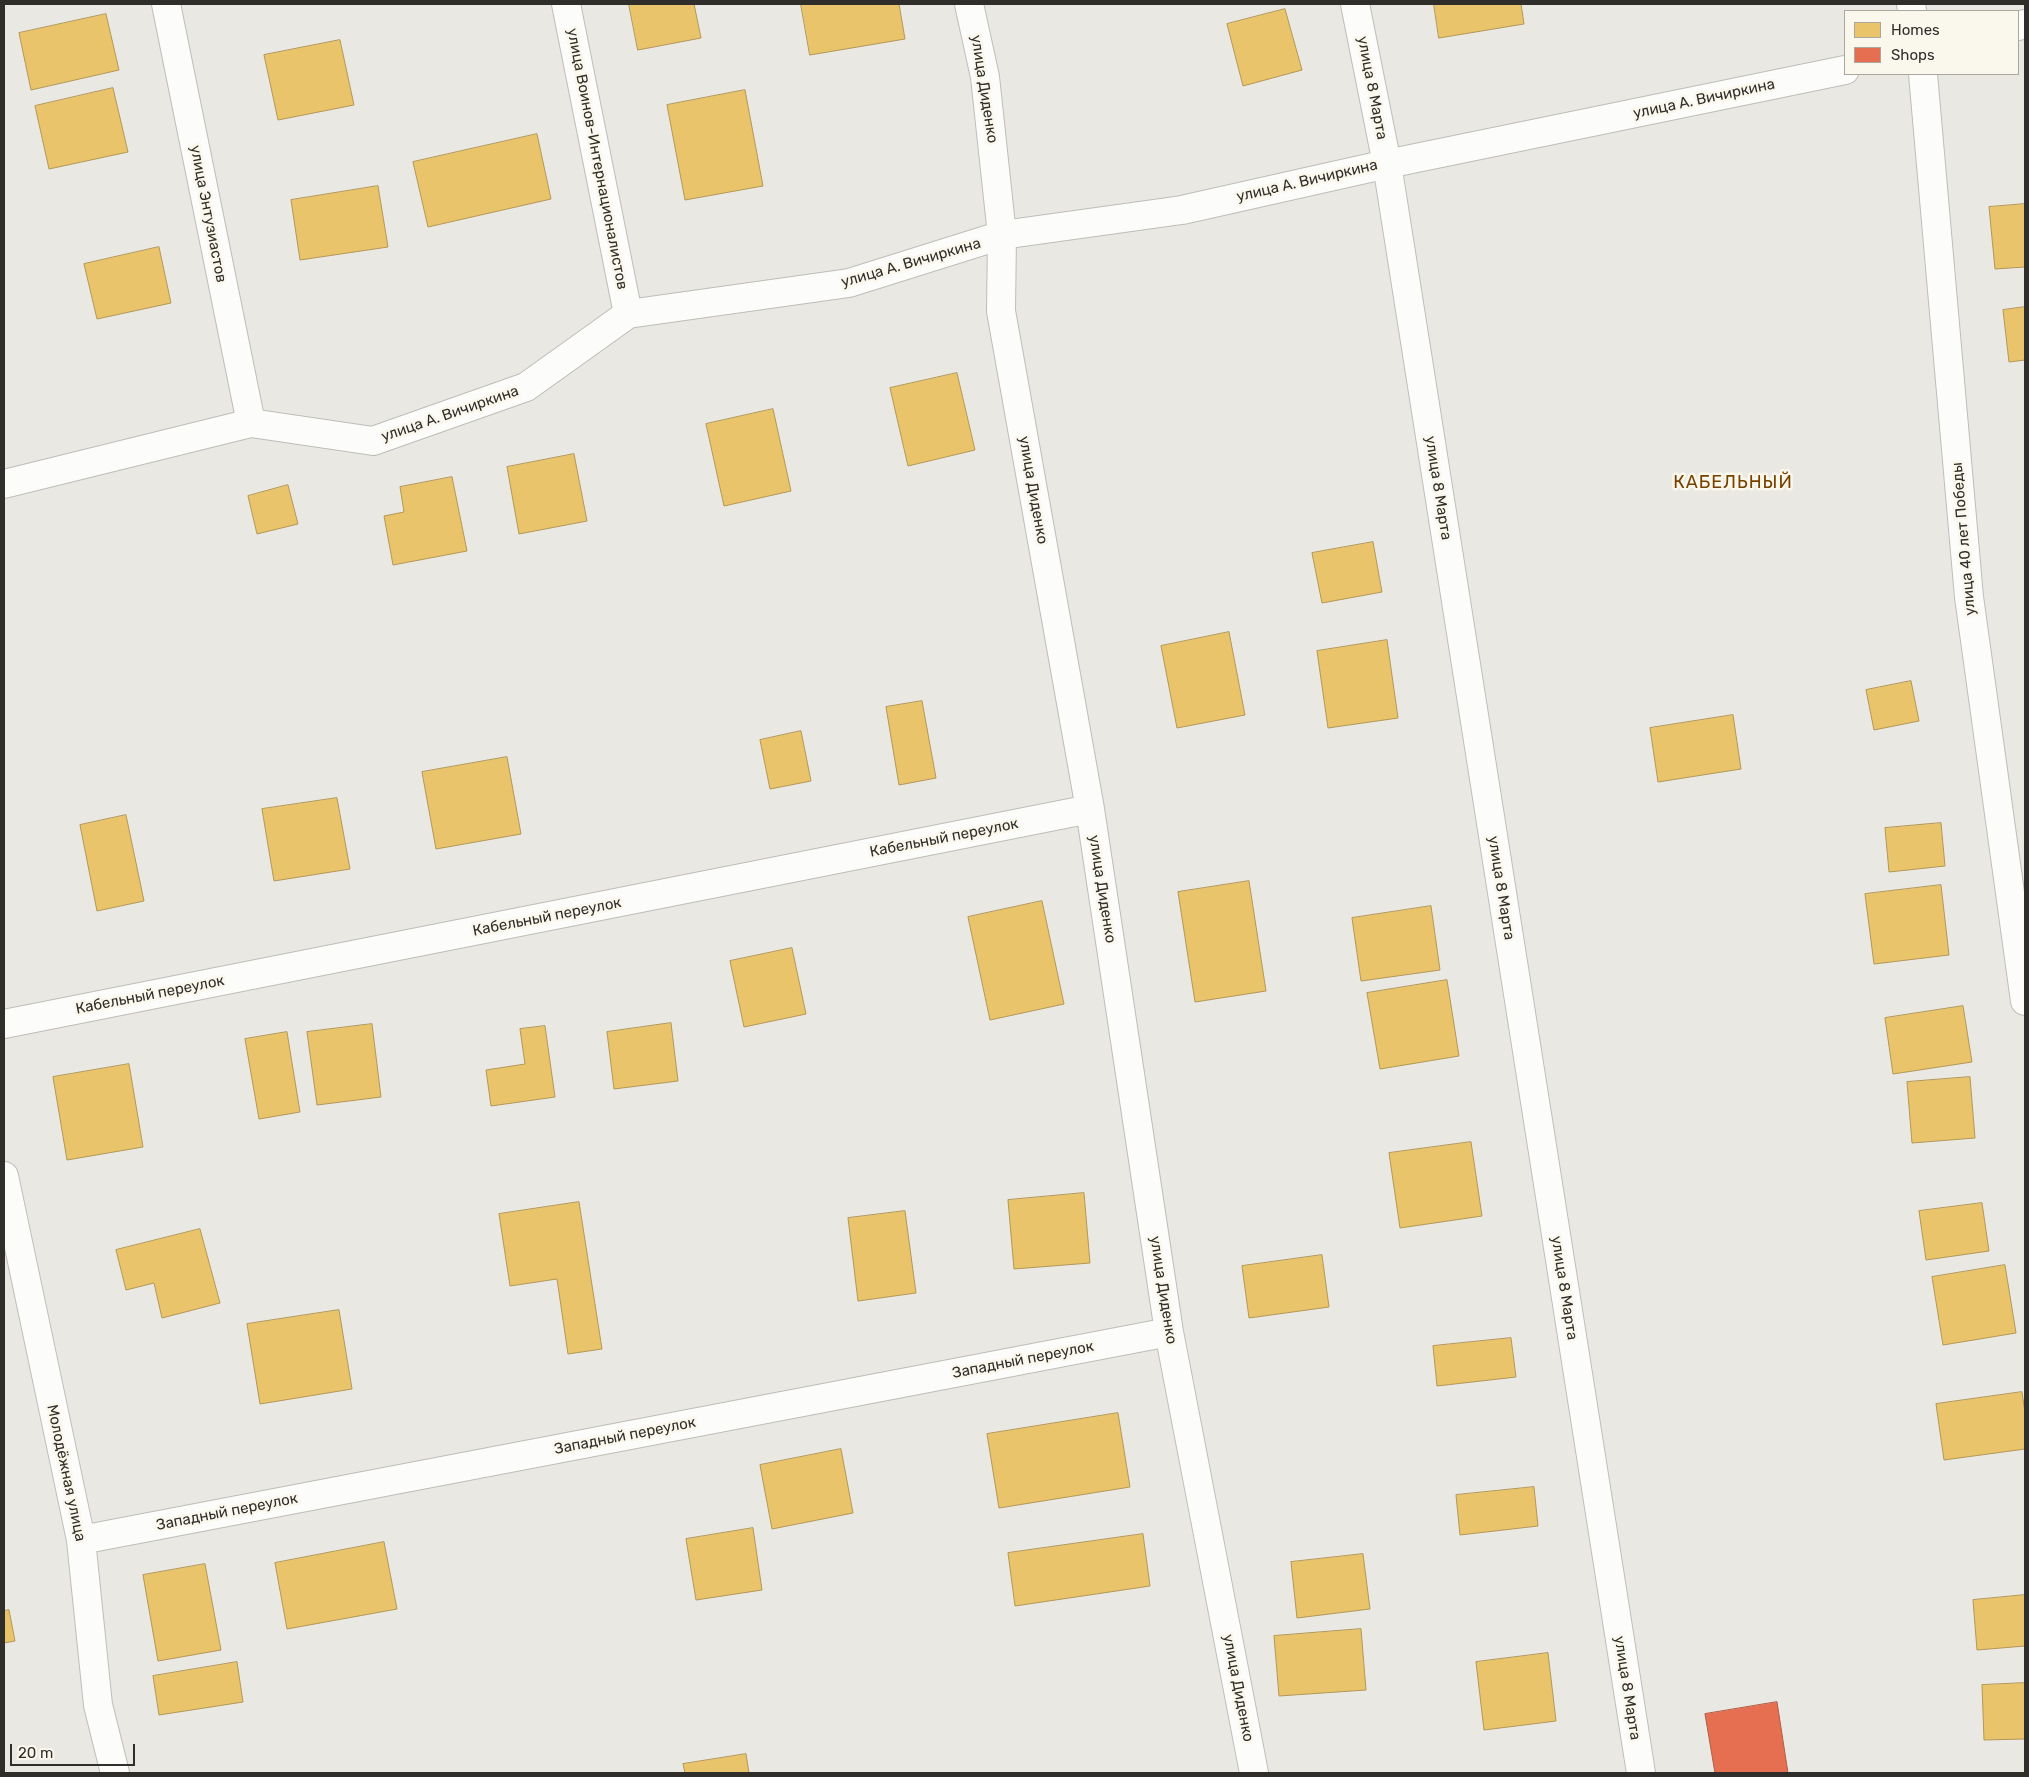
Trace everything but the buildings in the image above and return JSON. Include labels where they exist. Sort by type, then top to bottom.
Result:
[{"type":"street","name":"улица Энтузиастов","points":[[166,4],[251,423]]},
{"type":"street","name":"улица Воинов-Интернационалистов","points":[[566,4],[628,314]]},
{"type":"street","name":"улица Диденко","points":[[969,4],[985,77],[1002,235],[1001,311],[1090,809],[1170,1332],[1254,1773]]},
{"type":"street","name":"улица 8 Марта","points":[[1356,4],[1387,164],[1641,1773]]},
{"type":"street","name":"улица А. Вичиркина","points":[[4,484],[251,423],[373,441],[526,387],[628,314],[848,283],[1002,235],[1182,210],[1387,164],[1844,70]]},
{"type":"street","name":"улица 40 лет Победы","points":[[1923,75],[1969,597],[2025,1001]]},
{"type":"street","name":"Кабельный переулок","points":[[4,1024],[1090,809]]},
{"type":"street","name":"Молодёжная улица","points":[[4,1176],[81,1540],[98,1705],[115,1773]]},
{"type":"street","name":"Западный переулок","points":[[81,1540],[1170,1332]]},
{"type":"district","name":"КАБЕЛЬНЫЙ","points":[[1733,483]]}]
